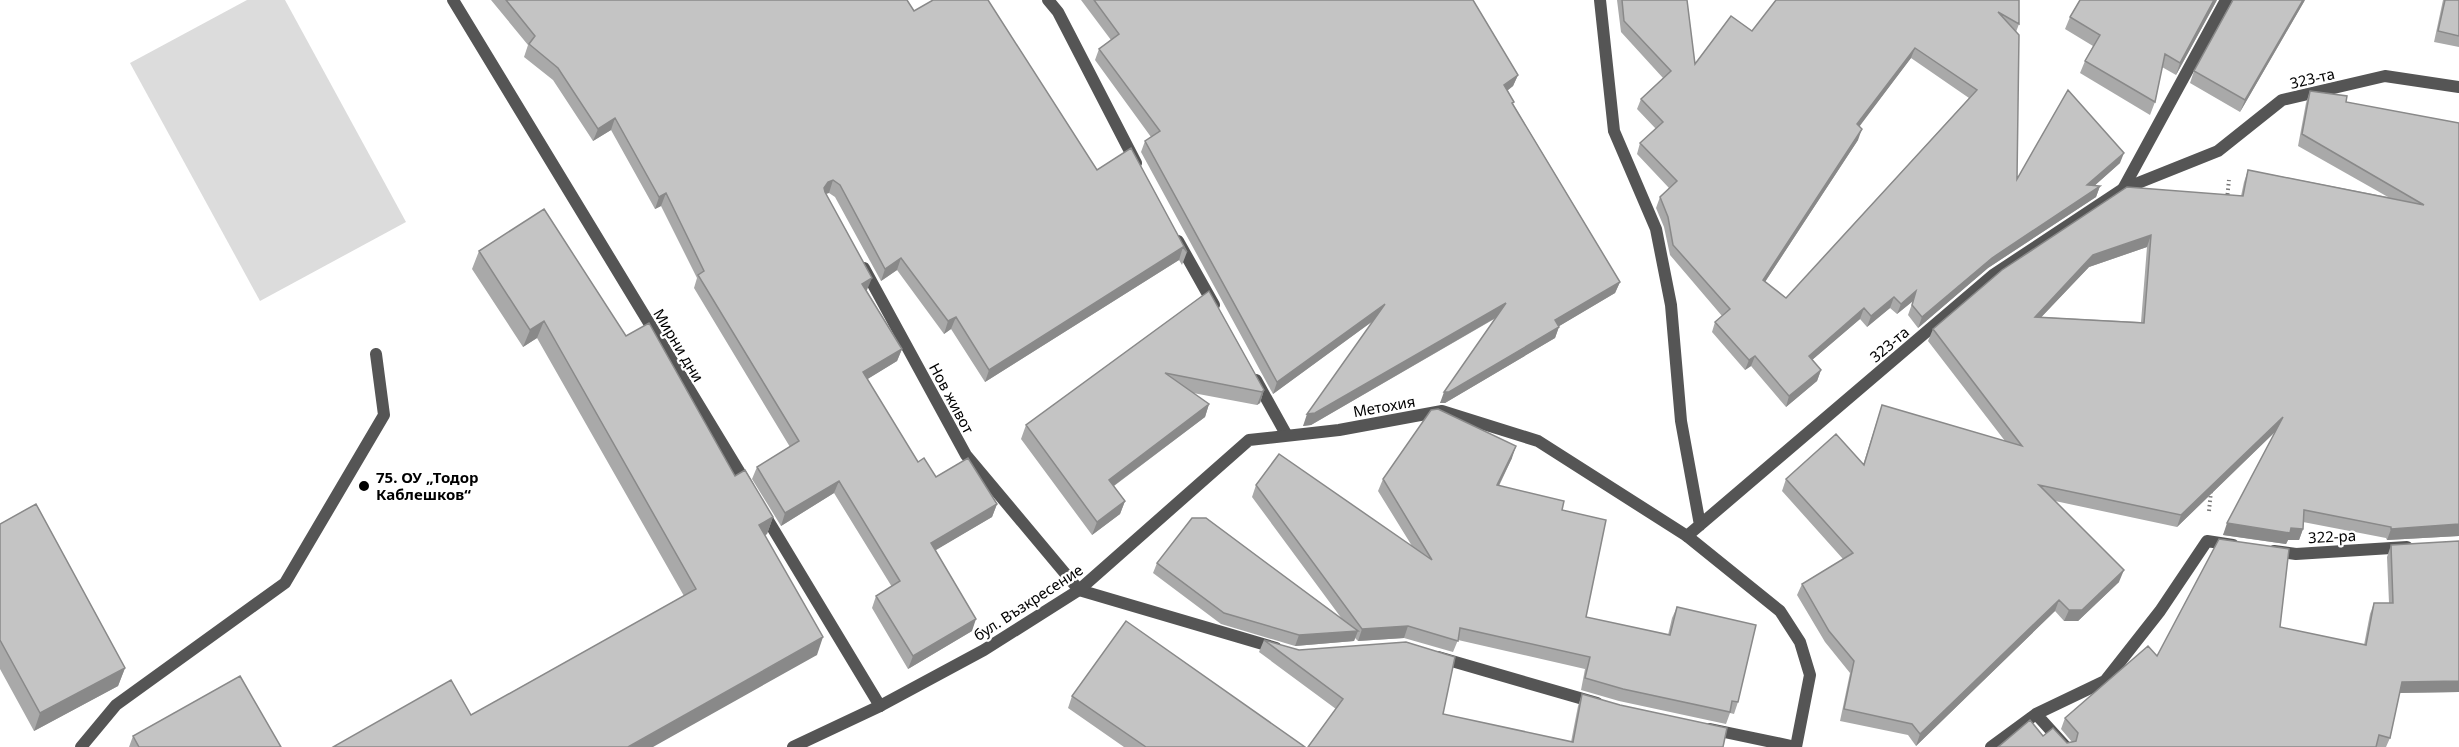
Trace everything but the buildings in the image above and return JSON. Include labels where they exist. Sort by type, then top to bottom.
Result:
[{"type":"street","name":"Мирни дни","points":[[453,0],[880,706]]},
{"type":"street","points":[[1048,0],[1058,12],[1140,170]]},
{"type":"street","points":[[1600,0],[1614,131],[1656,229],[1671,305],[1681,421],[1700,525]]},
{"type":"street","name":"323-та","points":[[2123,189],[2226,0]]},
{"type":"street","name":"323-та","points":[[1687,536],[1992,275],[2123,189],[2218,151],[2282,100],[2385,76],[2459,87]]},
{"type":"street","points":[[1173,232],[1218,313]]},
{"type":"street","name":"Нов живот","points":[[856,252],[966,455],[1079,590]]},
{"type":"street","points":[[81,747],[116,705],[285,583],[384,415],[376,354]]},
{"type":"street","points":[[1252,374],[1286,434]]},
{"type":"street","name":"Метохия","points":[[1286,434],[1339,430],[1442,411],[1538,441],[1687,536],[1780,611],[1800,642],[1810,675],[1796,747]]},
{"type":"street","name":"бул. Възкресение","points":[[793,747],[880,706],[984,650],[1079,590],[1249,440],[1286,434]]},
{"type":"street","points":[[1991,747],[2037,714],[2105,681],[2160,611],[2207,542],[2240,546]]},
{"type":"street","name":"322-ра","points":[[2263,549],[2296,554],[2424,546]]},
{"type":"street","points":[[1079,590],[1283,650]]},
{"type":"street","points":[[1424,653],[1606,706]]},
{"type":"street","points":[[2037,714],[2066,747]]},
{"type":"street","points":[[1696,726],[1796,747]]},
{"type":"path","points":[[2218,151],[2229,179],[2227,201]]},
{"type":"path","points":[[2207,542],[2211,490]]},
{"type":"shaded area","points":[[247,0],[285,0],[406,222],[260,301],[130,63]]},
{"type":"place","name":"75. ОУ „Тодор Каблешков“","points":[[364,486]]}]
